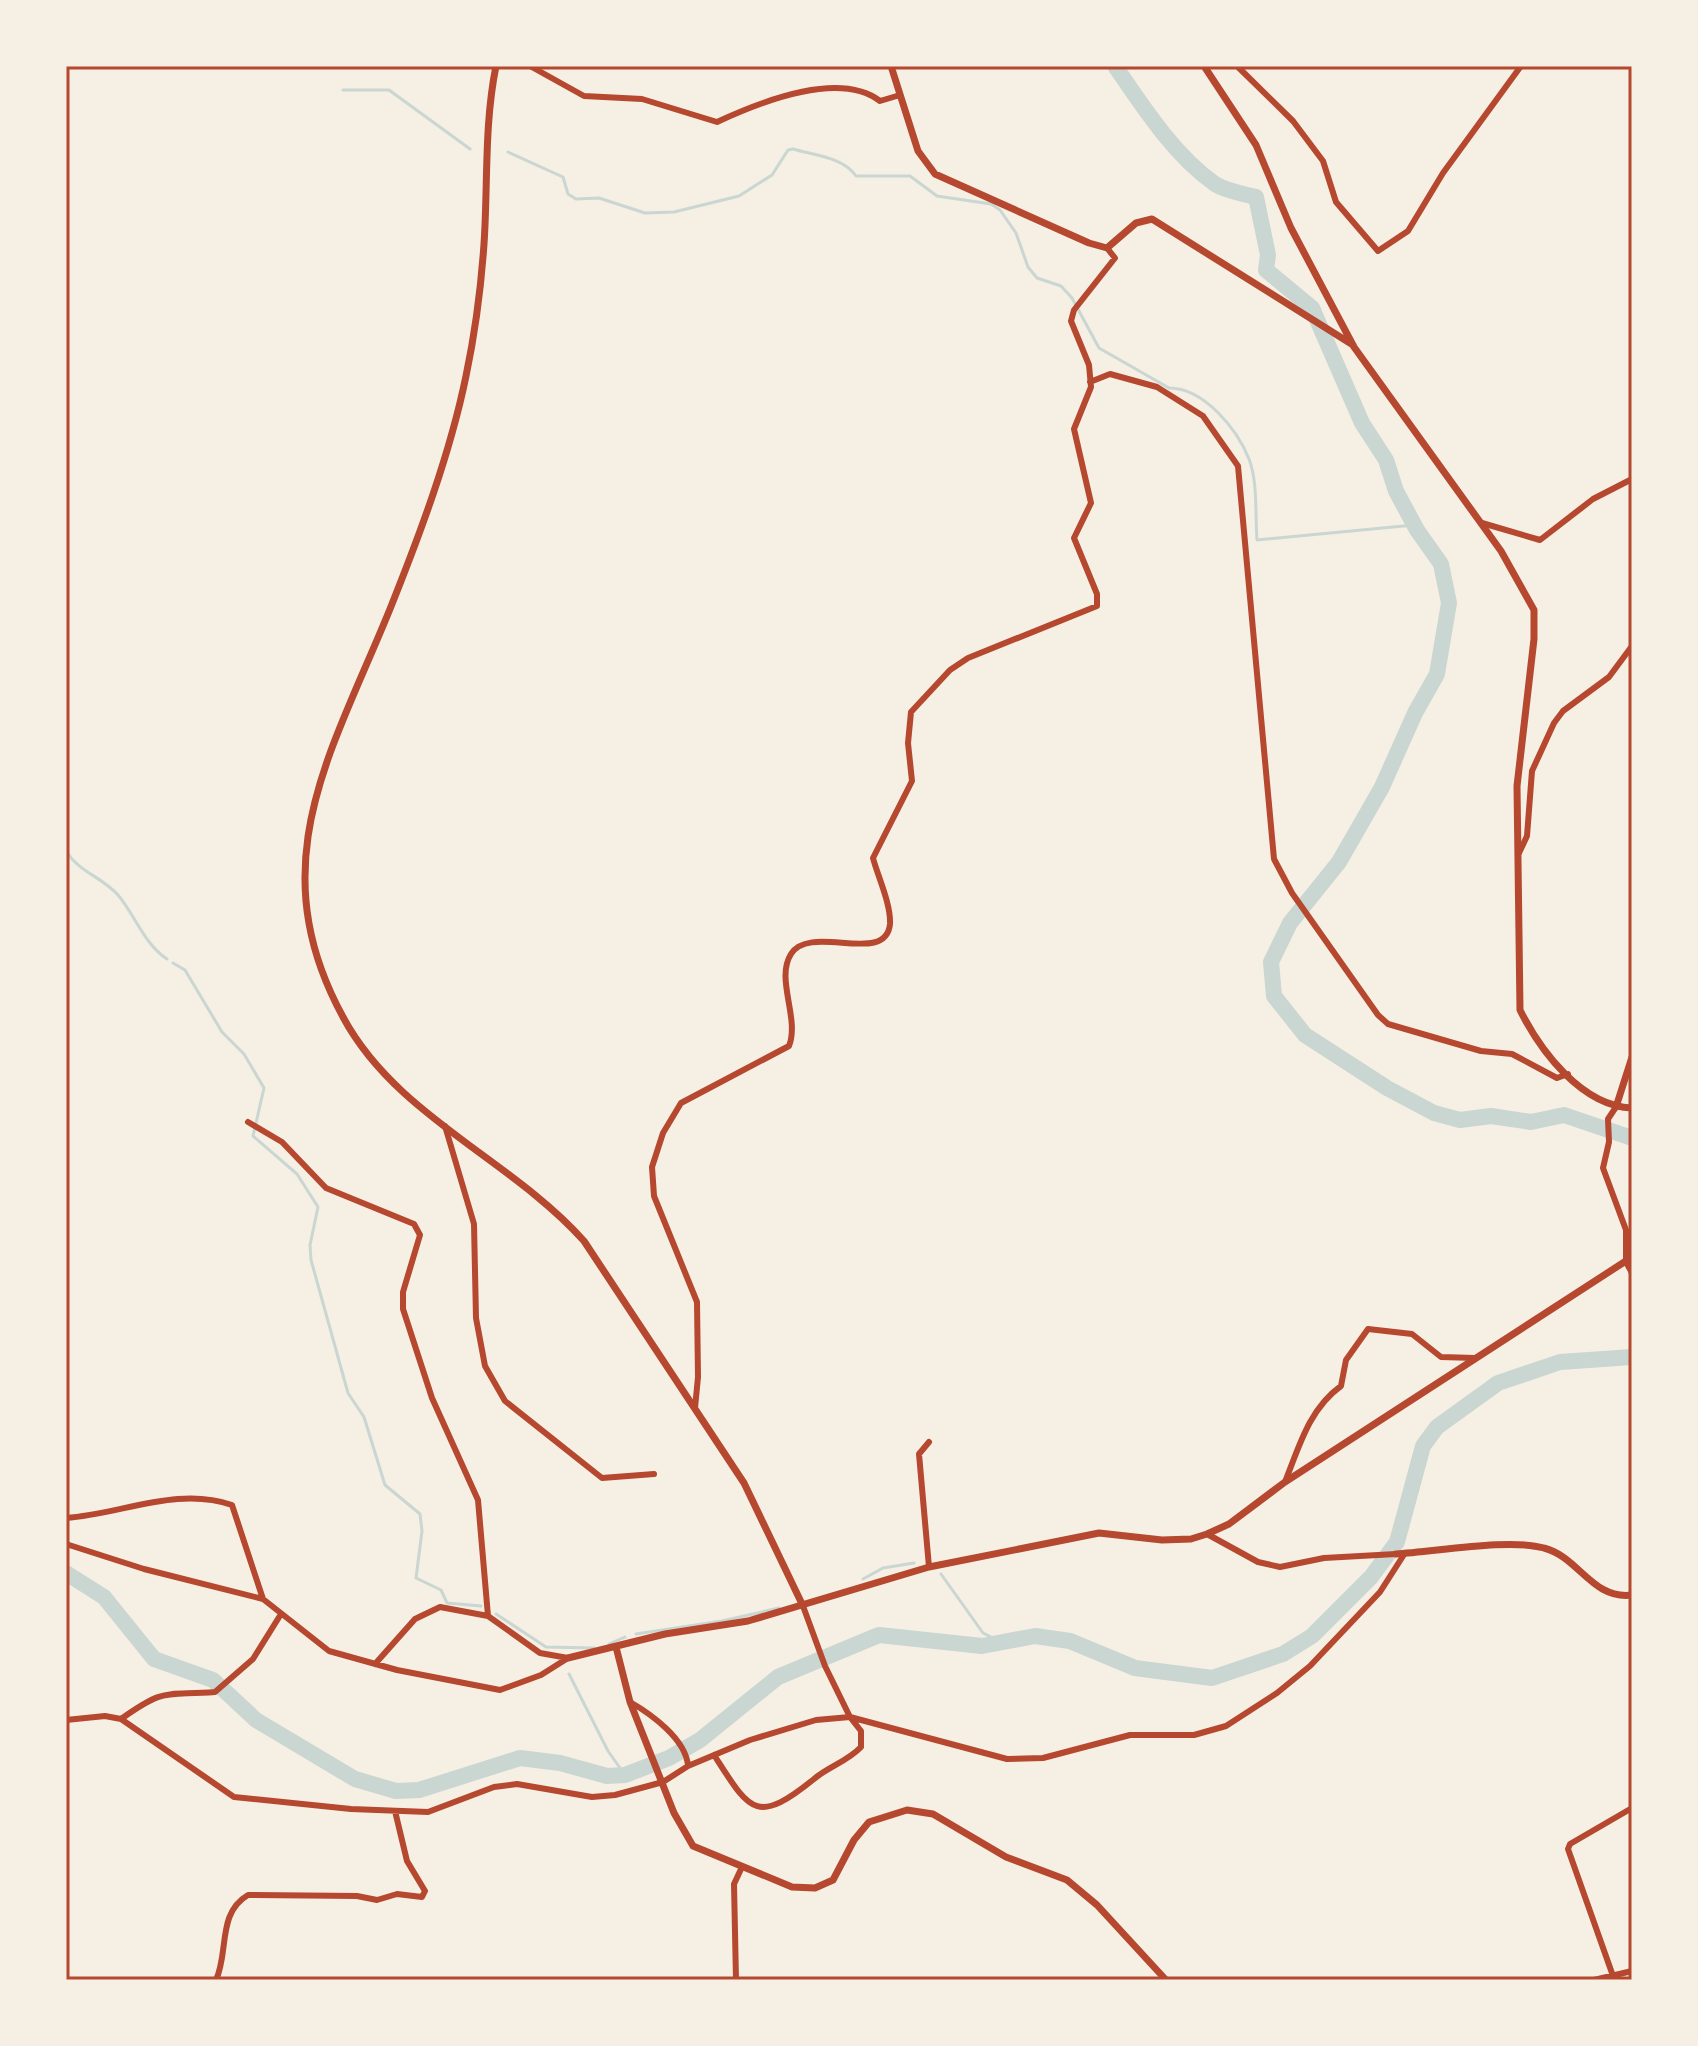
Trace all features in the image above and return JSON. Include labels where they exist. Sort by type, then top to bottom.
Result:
[{"type":"street","points":[[496,66],[491,90],[484,244],[466,376],[442,464],[407,565],[323,766],[312,806],[304,857],[309,919],[317,954],[341,1015],[369,1059],[445,1126],[552,1208],[584,1241],[744,1483],[803,1606],[813,1642],[850,1717],[861,1731],[859,1750],[778,1805],[746,1802],[714,1755]]},
{"type":"street","points":[[530,66],[584,96],[642,99],[717,122],[742,110],[810,89],[855,88],[880,101],[900,95]]},
{"type":"street","points":[[695,1408],[699,1364],[697,1302],[663,1226],[651,1181],[663,1133],[687,1098],[789,1046],[792,1017],[787,970],[797,947],[818,942],[875,943],[884,937],[890,924],[873,858],[912,781],[908,743],[914,708],[950,670],[968,658],[1097,606],[1097,594],[1074,538],[1091,503],[1074,429],[1090,394],[1090,382],[1089,365],[1071,321],[1074,310],[1115,258],[1107,248],[1089,243],[935,174],[918,151],[891,66]]},
{"type":"street","points":[[1204,66],[1256,145],[1291,228],[1354,347],[1480,522],[1534,610],[1534,639],[1517,786],[1519,853],[1516,895],[1520,1010],[1533,1037],[1597,1101],[1632,1108]]},
{"type":"street","points":[[1237,66],[1293,121],[1323,161],[1336,202],[1378,251],[1408,231],[1443,173],[1521,66]]},
{"type":"street","points":[[1107,248],[1136,223],[1152,219],[1354,347]]},
{"type":"street","points":[[1090,382],[1110,374],[1157,387],[1203,416],[1238,466],[1267,765],[1269,832],[1274,859],[1292,893],[1378,1015],[1388,1024],[1481,1051],[1512,1054],[1557,1078],[1568,1074]]},
{"type":"street","points":[[1480,522],[1540,540],[1593,499],[1632,479]]},
{"type":"street","points":[[1519,853],[1527,836],[1532,771],[1554,723],[1563,711],[1609,677],[1632,646]]},
{"type":"street","points":[[1632,1057],[1616,1107],[1608,1119],[1609,1142],[1603,1168],[1626,1230],[1632,1273]]},
{"type":"street","points":[[248,1122],[299,1157],[326,1188],[414,1224],[420,1235],[403,1292],[403,1309],[410,1340],[432,1398],[478,1500],[488,1616]]},
{"type":"street","points":[[445,1126],[474,1224],[479,1343],[494,1385],[520,1415],[561,1442],[602,1478],[654,1474]]},
{"type":"street","points":[[66,1544],[144,1569],[263,1599],[329,1651],[375,1664],[500,1690],[541,1675],[568,1658],[665,1634],[748,1621],[929,1567],[1099,1533],[1162,1540],[1191,1539],[1207,1534],[1229,1524],[1285,1482],[1629,1259]]},
{"type":"street","points":[[1285,1482],[1311,1419],[1329,1395],[1341,1386],[1346,1360],[1368,1329],[1412,1334],[1441,1357],[1475,1358]]},
{"type":"street","points":[[929,1442],[919,1454],[929,1567]]},
{"type":"street","points":[[66,1518],[116,1513],[141,1503],[207,1497],[232,1505],[263,1599]]},
{"type":"street","points":[[1207,1534],[1258,1562],[1280,1567],[1324,1558],[1531,1545],[1560,1553],[1597,1589],[1613,1595],[1632,1595]]},
{"type":"street","points":[[66,1720],[105,1716],[121,1719],[234,1797],[395,1811],[428,1812],[494,1787],[531,1785],[576,1795],[606,1797],[662,1778],[791,1725],[850,1717],[1024,1760],[1130,1735],[1205,1733],[1226,1726],[1277,1693],[1310,1666],[1380,1592],[1400,1553]]},
{"type":"street","points":[[375,1664],[415,1619],[440,1607],[488,1616],[540,1653],[568,1658]]},
{"type":"street","points":[[121,1719],[152,1696],[171,1692],[215,1692],[253,1659],[281,1614]]},
{"type":"street","points":[[616,1647],[630,1702],[686,1839],[701,1851],[792,1887],[821,1887],[833,1880],[854,1840],[869,1822],[907,1810],[933,1814],[992,1850],[1067,1880],[1097,1905],[1166,1980]]},
{"type":"street","points":[[630,1702],[655,1717],[688,1757],[688,1766]]},
{"type":"street","points":[[1613,1976],[1568,1849],[1570,1844],[1632,1808]]},
{"type":"street","points":[[216,1980],[229,1916],[235,1905],[248,1895],[357,1896],[377,1900],[397,1894],[422,1897],[425,1891],[407,1861],[395,1811]]},
{"type":"street","points":[[736,1980],[734,1884],[742,1867]]},
{"type":"street","points":[[1594,1980],[1632,1971]]},
{"type":"waterway","points":[[1115,66],[1160,130],[1186,159],[1215,184],[1256,197],[1268,255],[1266,270],[1312,308],[1362,423],[1386,460],[1396,491],[1417,530],[1441,564],[1449,603],[1437,674],[1415,713],[1382,787],[1339,862],[1290,923],[1271,962],[1274,996],[1305,1035],[1387,1088],[1434,1113],[1460,1120],[1491,1116],[1531,1122],[1564,1115],[1632,1138]]},
{"type":"waterway","points":[[343,90],[389,90],[470,149]]},
{"type":"waterway","points":[[508,152],[563,177],[568,194],[576,199],[599,198],[645,213],[674,212],[739,196],[772,175],[788,150],[793,149],[836,161],[856,176],[910,176],[937,196],[991,204],[1000,210],[1016,233],[1028,267],[1037,278],[1061,286],[1072,298],[1099,348],[1169,388],[1195,395],[1228,423],[1244,447],[1252,468],[1257,540],[1414,525]]},
{"type":"waterway","points":[[66,851],[77,864],[118,895],[152,945],[167,959]]},
{"type":"waterway","points":[[173,963],[185,970],[222,1032],[244,1054],[264,1088],[253,1136],[297,1174],[318,1207],[310,1245],[311,1260],[348,1393],[364,1417],[385,1485],[420,1514],[422,1531],[416,1578],[441,1590],[447,1603],[481,1606]]},
{"type":"waterway","points":[[66,1573],[104,1597],[154,1659],[213,1680],[256,1720],[355,1779],[396,1791],[419,1790],[520,1758],[560,1763],[607,1776],[625,1775],[669,1758],[700,1740],[778,1677],[879,1635],[982,1646],[1035,1636],[1070,1641],[1135,1668],[1212,1678],[1283,1654],[1312,1636],[1371,1577],[1397,1542],[1423,1446],[1437,1427],[1498,1383],[1560,1362],[1632,1357]]},
{"type":"waterway","points":[[863,1579],[883,1568],[914,1563]]},
{"type":"waterway","points":[[941,1574],[983,1633],[1001,1642]]},
{"type":"waterway","points":[[636,1634],[722,1621],[779,1608]]},
{"type":"waterway","points":[[496,1614],[546,1647],[594,1648]]},
{"type":"waterway","points":[[609,1644],[625,1637]]},
{"type":"waterway","points":[[569,1674],[608,1751],[625,1775]]}]
